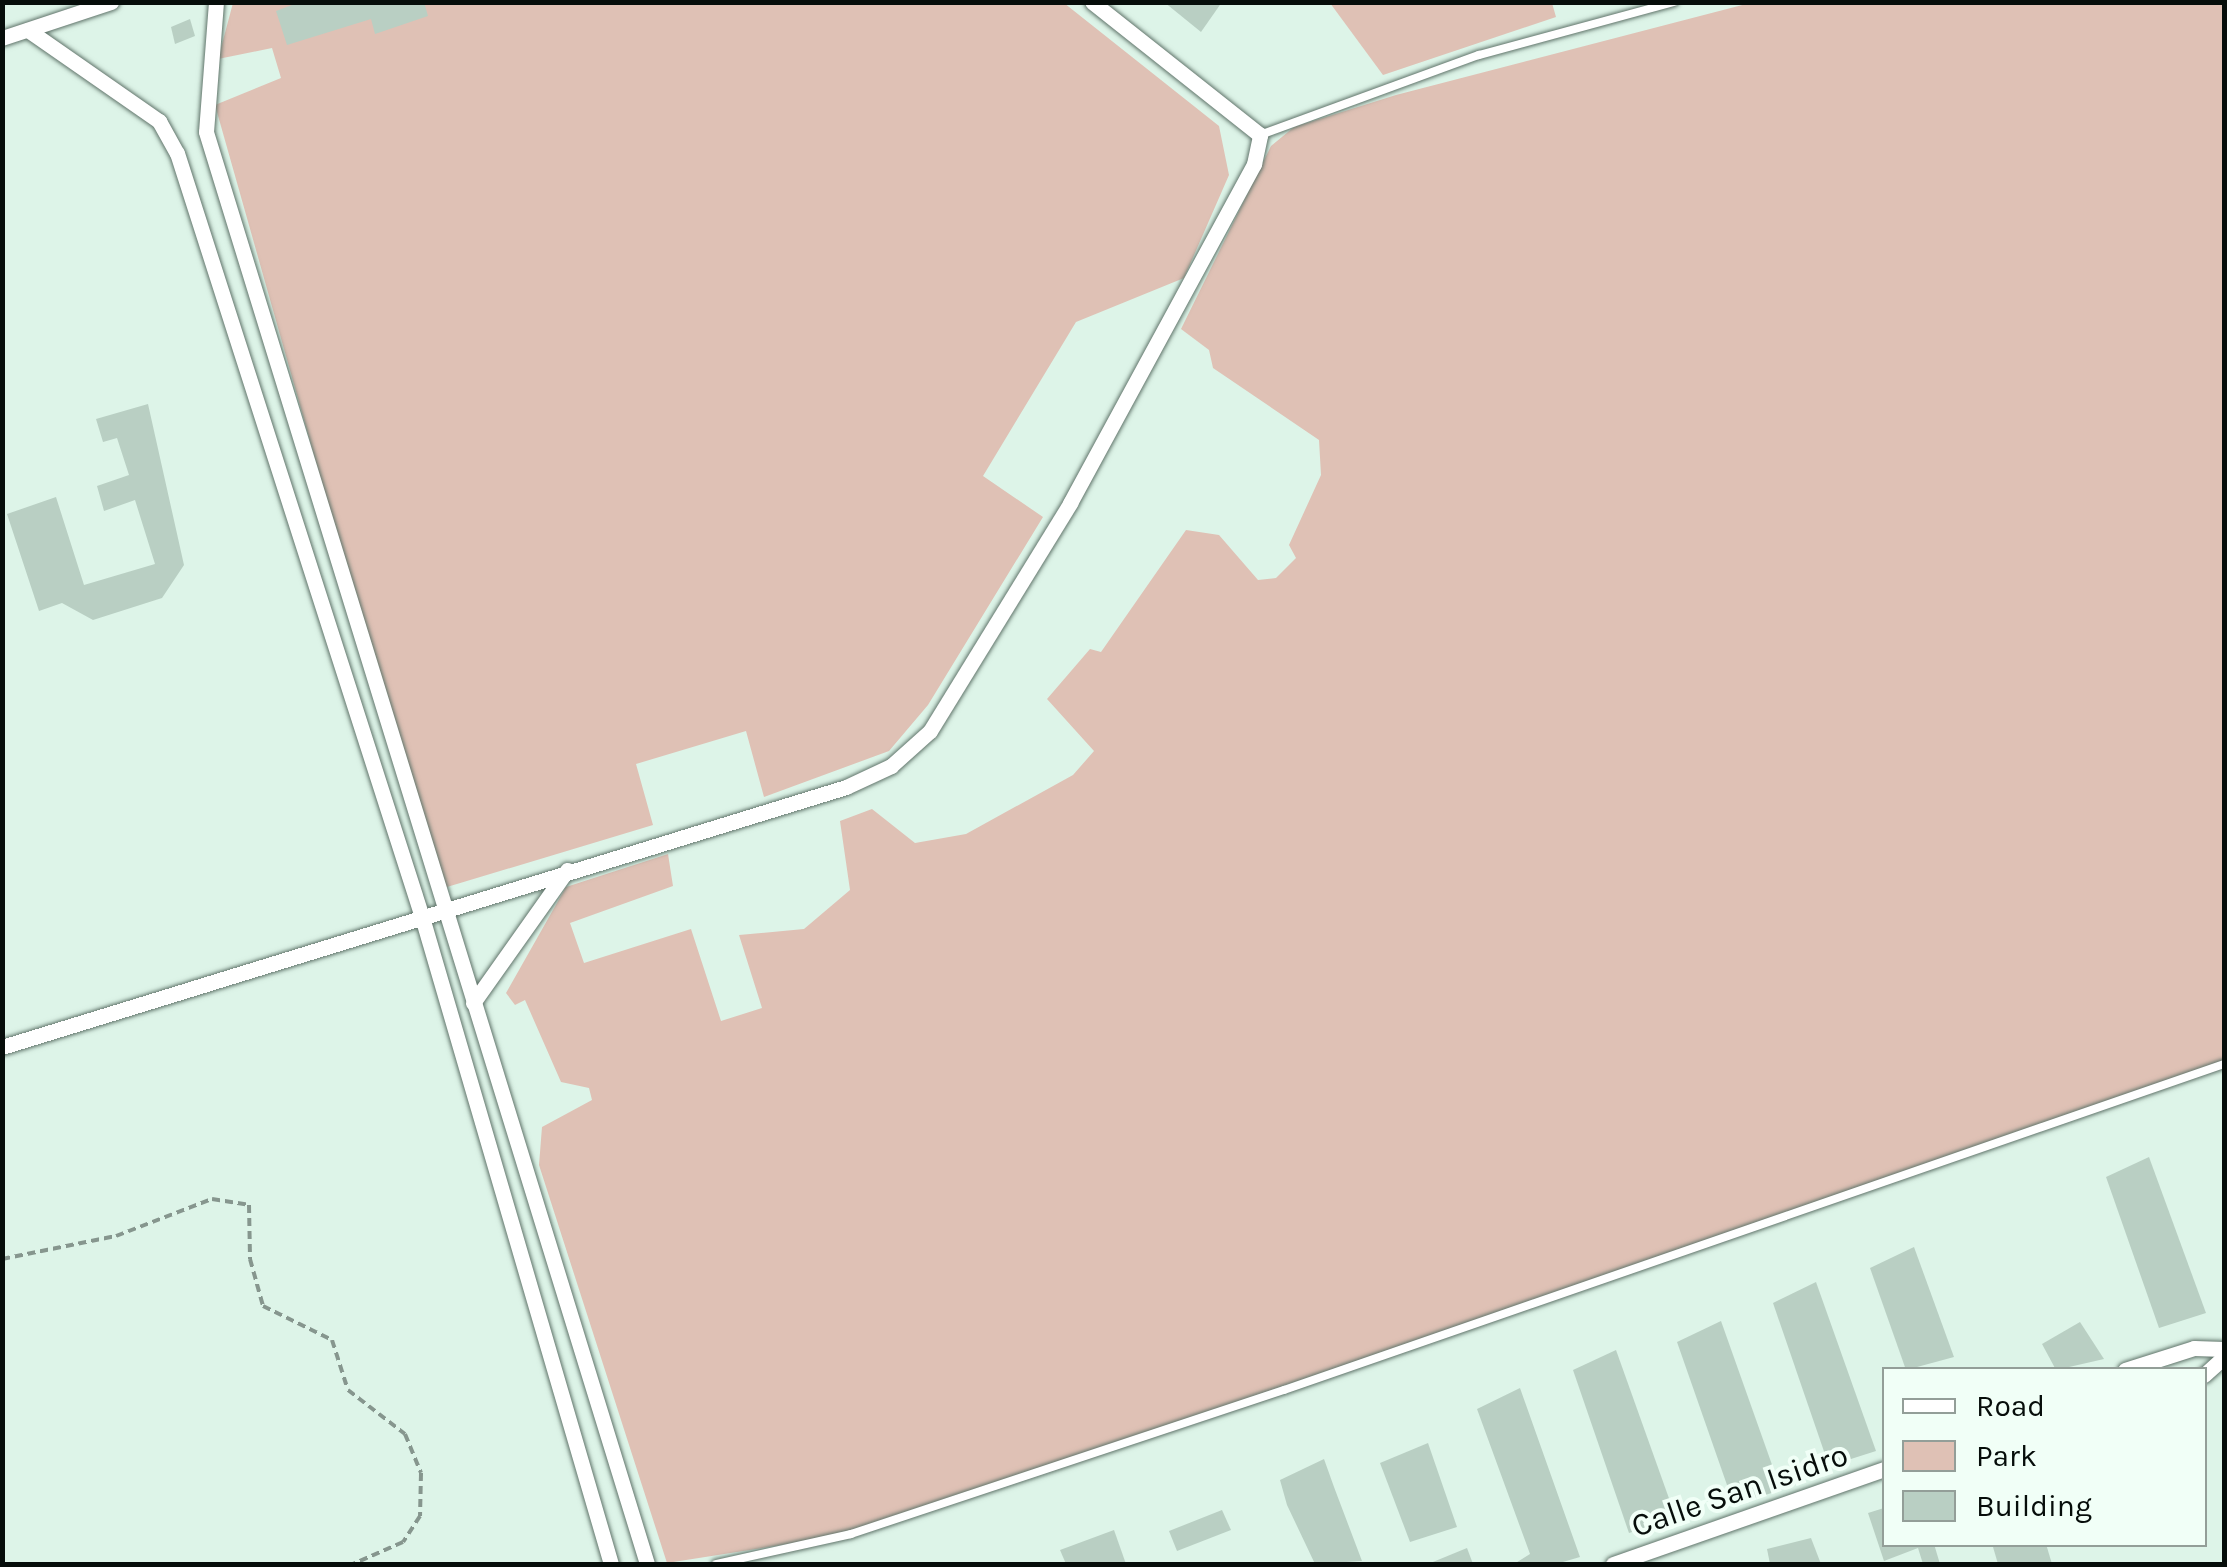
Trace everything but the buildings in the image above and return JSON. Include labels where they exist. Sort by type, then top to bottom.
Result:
[{"type":"street","points":[[2,38],[111,2]]},
{"type":"street","points":[[216,2],[206,132],[647,1564]]},
{"type":"street","points":[[2,1047],[846,787],[890,766],[930,731],[1211,256],[1260,135],[1092,2]]},
{"type":"street","points":[[28,30],[159,122],[177,152],[422,917],[611,1564]]},
{"type":"street","points":[[473,1003],[568,870]]},
{"type":"street","points":[[2134,1367],[2194,1348],[2224,1353]]},
{"type":"street","points":[[2207,1372],[2224,1353]]},
{"type":"street","name":"Calle San Isidro","points":[[1612,1564],[1882,1471]]},
{"type":"lane","points":[[1260,135],[1480,56],[1674,2]]},
{"type":"lane","points":[[716,1564],[851,1534],[1172,1428],[2224,1064]]},
{"type":"path","points":[[2,1259],[116,1236],[212,1200],[249,1205],[250,1259],[264,1306],[332,1340],[348,1390],[405,1434],[421,1472],[420,1516],[404,1542],[353,1564]]},
{"type":"path","points":[[174,1564],[344,1564]]},
{"type":"green space","points":[[233,3],[1064,3],[1219,126],[1229,175],[1184,278],[1076,322],[983,476],[1043,517],[928,705],[889,751],[764,797],[746,731],[636,764],[653,825],[437,890],[215,105],[281,78],[272,48],[218,59]]},
{"type":"green space","points":[[1330,3],[1552,3],[1556,17],[1383,75]]},
{"type":"green space","points":[[1750,3],[2224,3],[2224,1064],[851,1534],[667,1563],[539,1165],[542,1127],[592,1100],[589,1088],[561,1082],[525,1000],[515,1005],[506,993],[566,887],[668,854],[673,886],[570,923],[584,963],[691,929],[721,1021],[762,1008],[739,935],[804,929],[850,890],[840,821],[872,809],[915,843],[966,834],[1073,775],[1094,751],[1047,699],[1090,649],[1101,652],[1186,530],[1219,535],[1258,580],[1276,578],[1296,558],[1289,545],[1321,475],[1319,440],[1213,368],[1209,350],[1181,329],[1271,146],[1294,127],[1396,95]]}]
